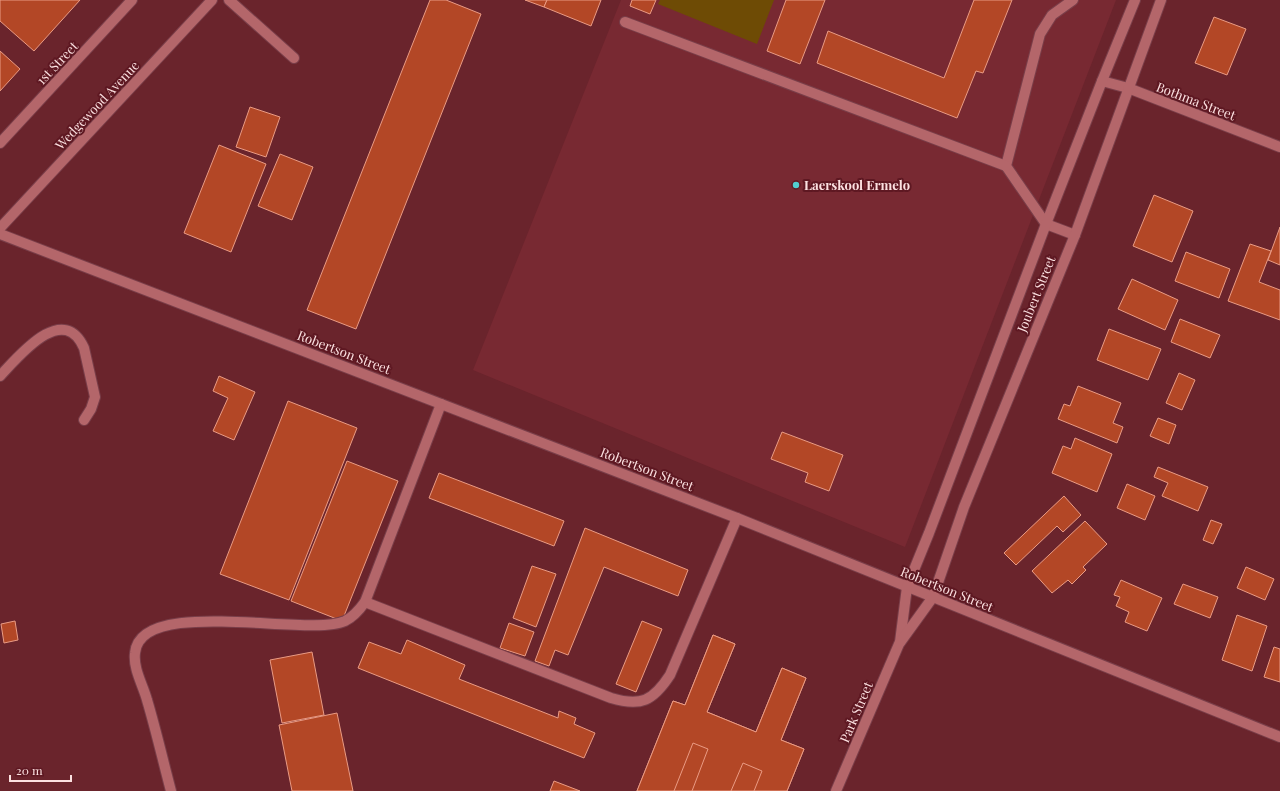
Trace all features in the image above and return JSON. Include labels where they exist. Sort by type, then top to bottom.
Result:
[{"type":"street","name":"1st Street","points":[[0,143],[132,0]]},
{"type":"street","name":"Wedgewood Avenue","points":[[0,228],[212,0]]},
{"type":"street","points":[[229,0],[294,58]]},
{"type":"street","points":[[1006,166],[1040,34],[1052,15],[1073,0]]},
{"type":"street","name":"Joubert Street","points":[[907,587],[929,533],[1046,224],[1135,0]]},
{"type":"street","name":"Joubert Street","points":[[933,597],[964,507],[1075,235],[1161,0]]},
{"type":"street","points":[[625,22],[1006,166],[1046,224],[1075,235]]},
{"type":"street","name":"Bothma Street","points":[[1102,81],[1128,88],[1280,147]]},
{"type":"street","name":"Robertson Street","points":[[0,234],[737,518],[1280,737]]},
{"type":"street","points":[[0,376],[23,351],[42,335],[53,330],[71,332],[81,340],[84,348],[95,397],[84,420]]},
{"type":"street","points":[[171,791],[147,700],[134,663],[135,648],[144,636],[153,629],[167,626],[215,621],[334,623],[344,621],[350,617],[365,602],[441,404]]},
{"type":"street","points":[[365,602],[611,698],[634,703],[652,697],[670,675],[737,518]]},
{"type":"street","name":"Park Street","points":[[899,644],[907,587]]},
{"type":"street","name":"Park Street","points":[[836,791],[899,644],[933,597]]},
{"type":"shaded area","name":"Laerskool Ermelo","points":[[621,0],[1116,0],[905,547],[473,370]]},
{"type":"shaded area","points":[[660,0],[774,0],[757,44],[658,4]]},
{"type":"building","points":[[0,0],[80,0],[34,51],[0,21]]},
{"type":"building","points":[[430,0],[446,0],[481,14],[356,329],[307,310]]},
{"type":"building","points":[[525,0],[547,0],[544,7]]},
{"type":"building","points":[[547,0],[601,0],[591,26],[544,7]]},
{"type":"building","points":[[632,0],[656,0],[650,14],[630,6]]},
{"type":"building","points":[[786,0],[825,0],[800,64],[767,51]]},
{"type":"building","points":[[974,0],[1012,0],[983,73],[976,71],[957,118],[817,63],[828,31],[944,78]]},
{"type":"building","points":[[1214,17],[1246,29],[1227,75],[1195,63]]},
{"type":"building","points":[[0,51],[20,69],[0,91]]},
{"type":"building","points":[[250,107],[280,117],[266,157],[236,147]]},
{"type":"building","points":[[219,145],[266,164],[231,252],[184,233]]},
{"type":"building","points":[[280,154],[313,167],[292,220],[258,206]]},
{"type":"building","points":[[1154,195],[1193,211],[1172,262],[1133,246]]},
{"type":"building","points":[[1280,227],[1280,265],[1268,260]]},
{"type":"building","points":[[1250,244],[1271,251],[1259,282],[1280,290],[1280,320],[1228,301]]},
{"type":"building","points":[[1186,252],[1230,269],[1219,298],[1175,281]]},
{"type":"building","points":[[1132,279],[1178,300],[1165,330],[1118,309]]},
{"type":"building","points":[[1180,319],[1220,335],[1210,358],[1171,342]]},
{"type":"building","points":[[1109,329],[1161,349],[1148,380],[1097,360]]},
{"type":"building","points":[[1179,373],[1195,380],[1182,410],[1166,403]]},
{"type":"building","points":[[219,376],[255,392],[234,440],[213,431],[228,398],[213,391]]},
{"type":"building","points":[[1078,386],[1121,403],[1113,423],[1123,427],[1117,443],[1058,419],[1064,404],[1070,406]]},
{"type":"building","points":[[288,401],[357,428],[289,600],[220,574]]},
{"type":"building","points":[[1158,418],[1176,425],[1169,444],[1150,436]]},
{"type":"building","points":[[782,432],[843,455],[829,491],[805,482],[808,473],[771,459]]},
{"type":"building","points":[[1075,438],[1112,454],[1097,492],[1052,473],[1063,446],[1071,449]]},
{"type":"building","points":[[347,461],[398,481],[342,621],[291,601]]},
{"type":"building","points":[[1158,467],[1208,487],[1198,511],[1162,496],[1168,483],[1154,477]]},
{"type":"building","points":[[439,473],[564,521],[554,546],[429,498]]},
{"type":"building","points":[[1127,484],[1155,496],[1145,520],[1117,508]]},
{"type":"building","points":[[1064,496],[1081,515],[1063,532],[1057,526],[1016,565],[1004,553]]},
{"type":"building","points":[[1211,520],[1222,524],[1213,544],[1203,540]]},
{"type":"building","points":[[1085,521],[1107,544],[1083,567],[1086,570],[1072,584],[1068,580],[1052,593],[1032,571]]},
{"type":"building","points":[[585,528],[688,570],[678,596],[604,567],[568,655],[555,650],[549,666],[535,661]]},
{"type":"building","points":[[532,566],[556,574],[536,627],[513,618]]},
{"type":"building","points":[[1246,567],[1274,579],[1265,600],[1237,588]]},
{"type":"building","points":[[1121,580],[1162,598],[1147,631],[1125,622],[1129,612],[1116,606],[1120,597],[1114,595]]},
{"type":"building","points":[[1183,584],[1218,597],[1210,618],[1174,604]]},
{"type":"building","points":[[1237,615],[1267,626],[1252,671],[1222,660]]},
{"type":"building","points":[[15,621],[18,640],[4,643],[1,624]]},
{"type":"building","points":[[642,621],[662,629],[636,692],[616,684]]},
{"type":"building","points":[[509,623],[534,632],[525,656],[500,648]]},
{"type":"building","points":[[713,635],[735,644],[707,712],[756,732],[782,668],[806,678],[781,740],[804,749],[787,791],[754,791],[762,771],[743,763],[731,791],[692,791],[708,749],[693,743],[674,791],[637,791],[673,701],[685,705]]},
{"type":"building","points":[[713,635],[735,644],[707,712],[756,732],[782,668],[806,678],[781,740],[804,749],[787,791],[637,791],[673,701],[685,705]]},
{"type":"building","points":[[407,640],[465,665],[459,679],[558,718],[559,711],[576,718],[574,724],[595,733],[584,758],[358,668],[369,642],[401,654]]},
{"type":"building","points":[[1274,647],[1280,649],[1280,682],[1264,677]]},
{"type":"building","points":[[312,652],[324,715],[282,723],[270,660]]},
{"type":"building","points":[[337,713],[353,791],[292,791],[279,725]]},
{"type":"building","points":[[693,743],[708,749],[692,791],[674,791]]},
{"type":"building","points":[[743,763],[762,771],[754,791],[731,791]]},
{"type":"building","points":[[554,781],[580,791],[550,791]]},
{"type":"place","name":"Laerskool Ermelo","points":[[796,185]]}]
